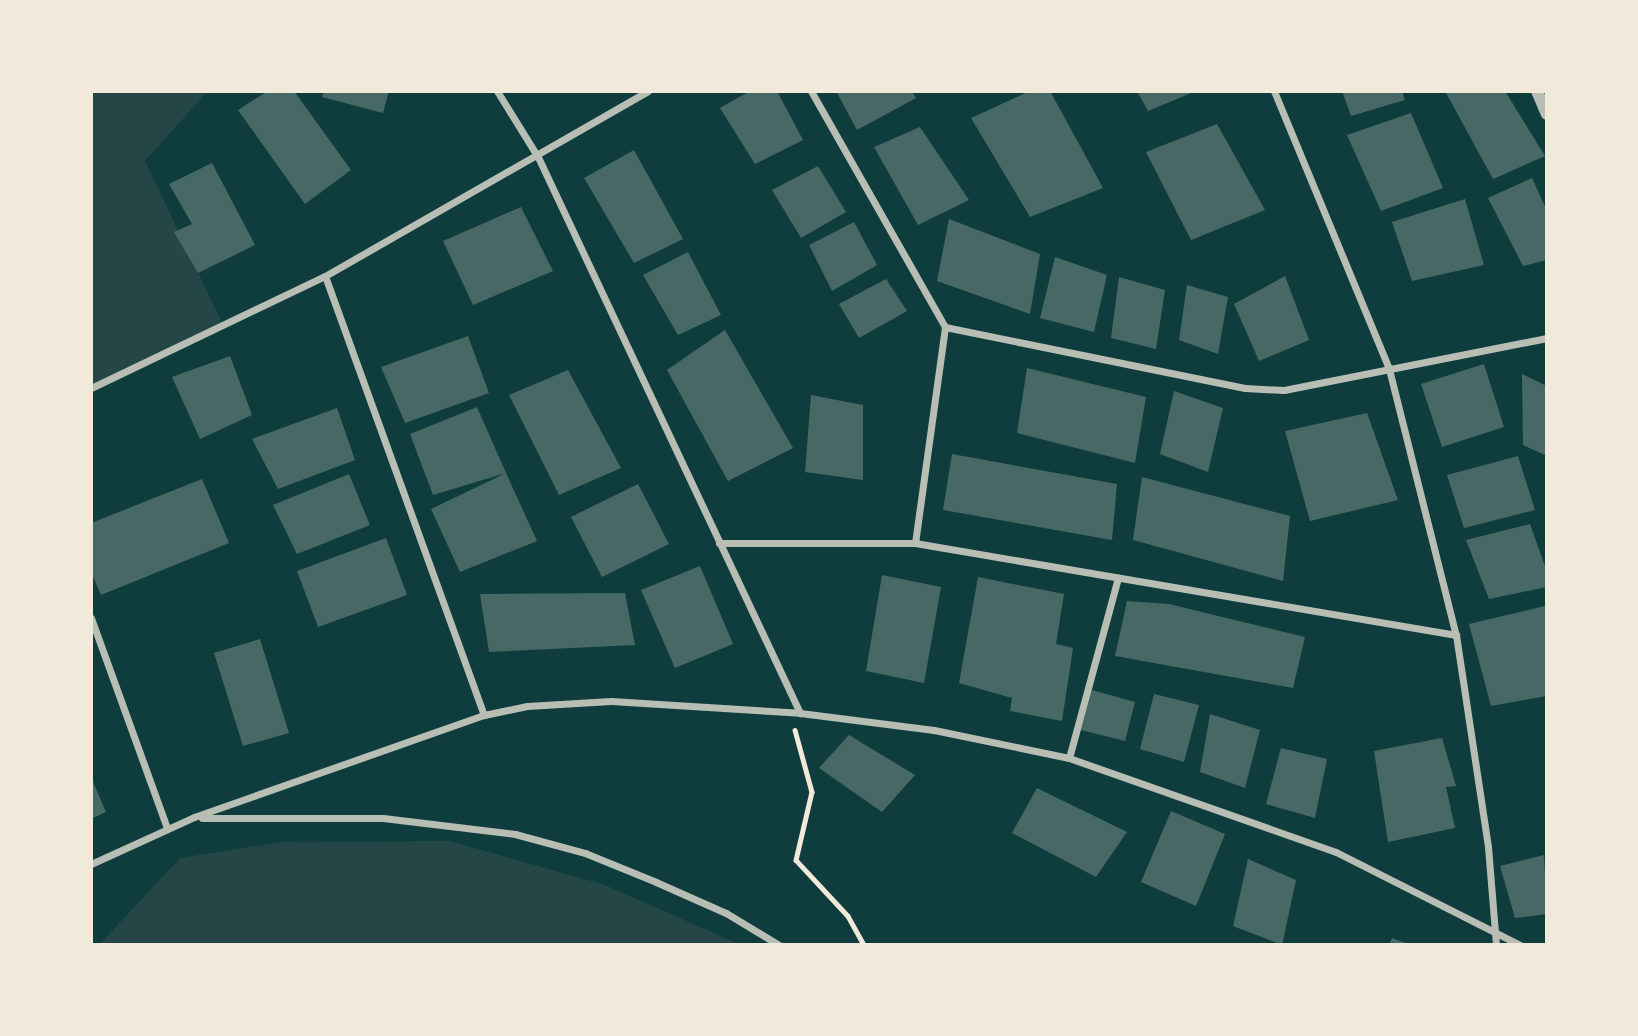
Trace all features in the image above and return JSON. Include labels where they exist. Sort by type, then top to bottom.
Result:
[{"type":"street","points":[[497,91],[538,158],[800,713]]},
{"type":"street","points":[[91,388],[325,276],[538,158],[648,91]]},
{"type":"street","points":[[811,91],[945,327],[915,543]]},
{"type":"street","points":[[1274,91],[1389,369],[1456,635],[1497,941]]},
{"type":"street","points":[[1537,91],[1547,114]]},
{"type":"street","points":[[325,276],[484,715]]},
{"type":"street","points":[[945,327],[1245,388],[1323,386],[1389,369],[1547,338]]},
{"type":"street","points":[[719,543],[915,543],[1456,635]]},
{"type":"street","points":[[1069,758],[1118,578]]},
{"type":"street","points":[[91,618],[167,828]]},
{"type":"street","points":[[91,864],[194,817],[484,715],[527,706],[611,701],[800,713],[934,730],[1069,758],[1336,852],[1497,941],[1520,945]]},
{"type":"street","points":[[194,817],[383,818],[515,834],[584,853],[656,882],[726,913],[779,945]]},
{"type":"path","points":[[790,712],[812,792],[796,860],[848,916],[864,945]]},
{"type":"shaded area","points":[[91,91],[208,91],[145,161],[223,325],[91,388]]},
{"type":"shaded area","points":[[450,841],[605,885],[741,945],[99,945],[180,858],[282,842]]},
{"type":"building","points":[[268,91],[294,91],[351,170],[305,204],[238,110]]},
{"type":"building","points":[[324,91],[389,91],[383,113],[322,97]]},
{"type":"building","points":[[750,91],[777,91],[803,140],[755,164],[720,108]]},
{"type":"building","points":[[836,91],[912,91],[916,98],[857,130]]},
{"type":"building","points":[[1030,91],[1050,91],[1103,188],[1030,217],[971,118]]},
{"type":"building","points":[[1137,91],[1196,91],[1148,111]]},
{"type":"building","points":[[1342,91],[1402,91],[1405,100],[1351,116]]},
{"type":"building","points":[[1445,91],[1505,91],[1545,156],[1493,179]]},
{"type":"building","points":[[1411,113],[1443,188],[1381,211],[1347,135]]},
{"type":"building","points":[[1217,124],[1265,210],[1191,240],[1146,152]]},
{"type":"building","points":[[920,127],[969,200],[918,225],[874,147]]},
{"type":"building","points":[[634,150],[683,239],[634,263],[584,178]]},
{"type":"building","points":[[212,163],[255,245],[198,273],[174,232],[192,224],[169,184]]},
{"type":"building","points":[[818,166],[846,212],[801,238],[772,190]]},
{"type":"building","points":[[1532,178],[1547,211],[1547,260],[1523,266],[1488,198]]},
{"type":"building","points":[[1465,199],[1484,265],[1412,281],[1392,222]]},
{"type":"building","points":[[521,207],[553,271],[473,305],[443,241]]},
{"type":"building","points":[[949,219],[1040,254],[1030,314],[937,281]]},
{"type":"building","points":[[854,222],[877,265],[832,291],[809,245]]},
{"type":"building","points":[[688,252],[721,315],[678,335],[643,275]]},
{"type":"building","points":[[1055,257],[1107,275],[1094,332],[1040,318]]},
{"type":"building","points":[[1285,276],[1309,340],[1259,361],[1234,304]]},
{"type":"building","points":[[1119,277],[1165,290],[1156,349],[1111,338]]},
{"type":"building","points":[[886,279],[907,311],[859,338],[839,304]]},
{"type":"building","points":[[1187,285],[1228,297],[1218,354],[1179,340]]},
{"type":"building","points":[[725,330],[793,448],[728,481],[667,370]]},
{"type":"building","points":[[468,336],[489,393],[405,423],[381,367]]},
{"type":"building","points":[[230,356],[252,415],[200,439],[172,377]]},
{"type":"building","points":[[1484,364],[1504,427],[1442,447],[1421,384]]},
{"type":"building","points":[[1027,368],[1146,397],[1135,463],[1017,433]]},
{"type":"building","points":[[568,370],[621,468],[559,495],[509,395]]},
{"type":"building","points":[[1522,374],[1547,386],[1547,456],[1523,445]]},
{"type":"building","points":[[1174,391],[1223,408],[1208,472],[1160,454]]},
{"type":"building","points":[[811,395],[863,405],[863,480],[805,472]]},
{"type":"building","points":[[477,407],[506,473],[433,495],[410,434]]},
{"type":"building","points":[[337,408],[355,460],[278,489],[252,439]]},
{"type":"building","points":[[1367,413],[1398,500],[1310,521],[1285,431]]},
{"type":"building","points":[[952,454],[1117,484],[1112,540],[943,510]]},
{"type":"building","points":[[1518,456],[1535,510],[1464,528],[1447,475]]},
{"type":"building","points":[[506,473],[537,541],[460,572],[431,509]]},
{"type":"building","points":[[349,474],[370,525],[297,554],[273,505]]},
{"type":"building","points":[[1142,477],[1290,516],[1283,581],[1133,540]]},
{"type":"building","points":[[202,479],[229,543],[101,595],[91,572],[91,523]]},
{"type":"building","points":[[638,484],[669,544],[602,577],[571,517]]},
{"type":"building","points":[[1530,524],[1547,572],[1547,587],[1489,599],[1466,540]]},
{"type":"building","points":[[386,538],[407,595],[318,627],[297,571]]},
{"type":"building","points":[[700,566],[733,644],[675,668],[641,590]]},
{"type":"building","points":[[882,575],[941,587],[924,683],[866,671]]},
{"type":"building","points":[[978,577],[1064,594],[1056,644],[1073,648],[1062,721],[1010,711],[1012,698],[959,683]]},
{"type":"building","points":[[625,593],[635,645],[489,652],[480,594]]},
{"type":"building","points":[[1127,601],[1169,604],[1305,637],[1293,688],[1115,656]]},
{"type":"building","points":[[1545,606],[1547,696],[1491,706],[1469,624]]},
{"type":"building","points":[[260,639],[289,733],[243,746],[214,653]]},
{"type":"building","points":[[1092,690],[1135,702],[1125,741],[1081,730]]},
{"type":"building","points":[[1154,694],[1199,705],[1184,762],[1140,749]]},
{"type":"building","points":[[1210,714],[1260,730],[1245,788],[1200,772]]},
{"type":"building","points":[[849,735],[915,775],[882,812],[819,768]]},
{"type":"building","points":[[1442,738],[1456,786],[1446,787],[1455,828],[1388,842],[1374,751]]},
{"type":"building","points":[[1281,748],[1327,759],[1315,818],[1266,804]]},
{"type":"building","points":[[91,777],[106,812],[91,819]]},
{"type":"building","points":[[1037,788],[1127,832],[1096,877],[1012,833]]},
{"type":"building","points":[[1171,811],[1225,834],[1196,906],[1141,882]]},
{"type":"building","points":[[1544,855],[1547,914],[1515,918],[1500,866]]},
{"type":"building","points":[[1248,859],[1296,880],[1282,945],[1233,926]]},
{"type":"building","points":[[1392,938],[1411,945],[1389,945]]}]
